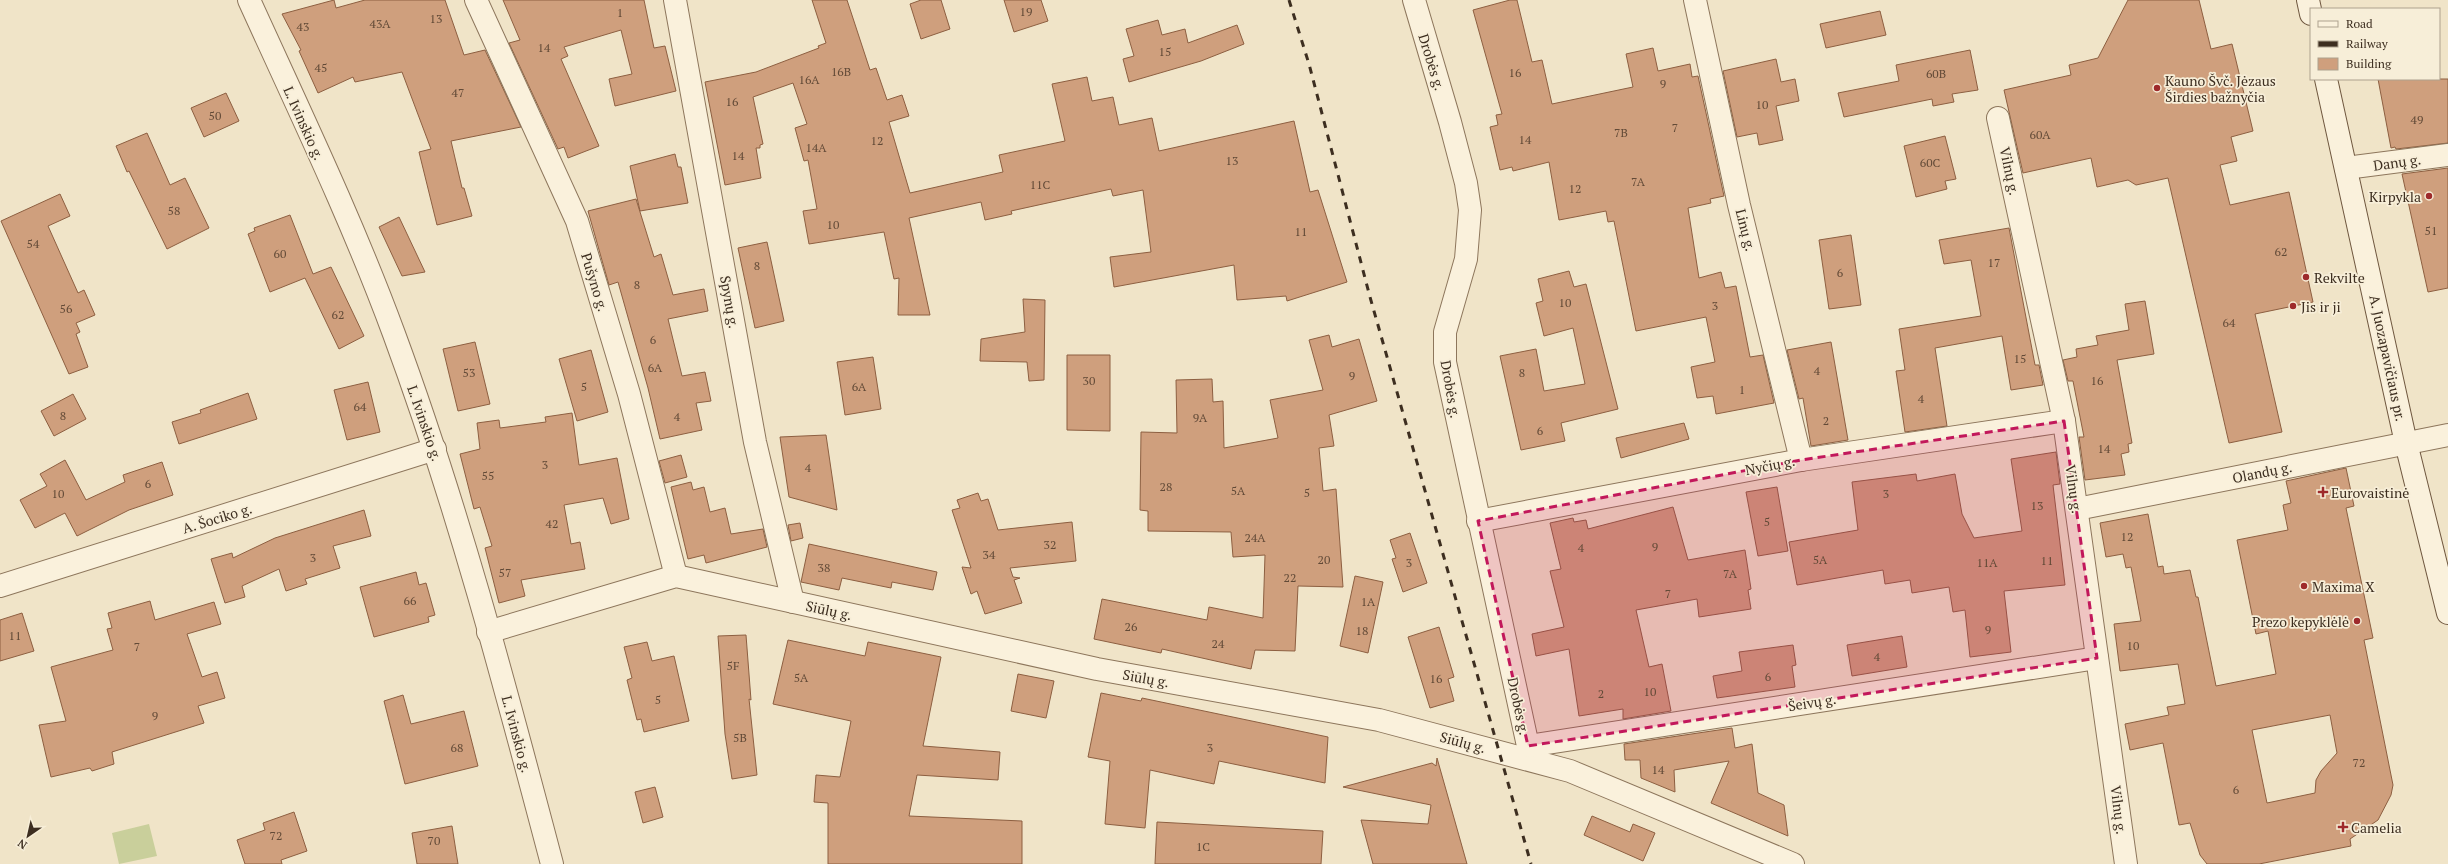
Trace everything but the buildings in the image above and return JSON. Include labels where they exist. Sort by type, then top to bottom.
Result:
[{"type":"street","name":"L. Ivinskio g.","points":[[248,0],[342,206],[393,332],[435,449],[488,632],[552,864]]},
{"type":"street","name":"Pušyno g.","points":[[476,0],[576,221],[629,394],[676,576]]},
{"type":"street","name":"Spynų g.","points":[[675,0],[755,442],[793,602]]},
{"type":"street","name":"Drobės g.","points":[[1414,0],[1450,122],[1466,183],[1470,210],[1466,259],[1445,332],[1445,362],[1526,752]]},
{"type":"street","name":"Linų g.","points":[[1695,0],[1739,205],[1801,460]]},
{"type":"street","name":"A. Juozapavičiaus pr.","points":[[2326,80],[2406,443],[2448,613]]},
{"type":"street","name":"Vilnų g.","points":[[1998,118],[2064,421],[2113,762],[2126,864]]},
{"type":"street","name":"Danų g.","points":[[2346,168],[2448,155]]},
{"type":"street","name":"Nyčių g.","points":[[1478,521],[1801,460],[2064,421]]},
{"type":"street","name":"Olandų g.","points":[[2077,509],[2406,443],[2448,436]]},
{"type":"street","name":"A. Šociko g.","points":[[0,586],[435,449]]},
{"type":"street","name":"Siūlų g.","points":[[488,632],[676,576],[1097,669],[1379,720],[1526,752],[1793,864]]},
{"type":"street","name":"Šeivų g.","points":[[1526,752],[2097,658]]},
{"type":"highlighted area","points":[[2064,421],[2097,658],[1528,746],[1478,521],[1801,460]]},
{"type":"green space","points":[[149,824],[157,856],[119,864],[112,833]]},
{"type":"railway","points":[[1289,0],[1309,64],[1370,297],[1531,864]]},
{"type":"place","name":"Kauno Švč. Jėzaus Širdies bažnyčia","points":[[2157,88]]},
{"type":"place","name":"Kirpykla","points":[[2429,196]]},
{"type":"place","name":"Rekvilte","points":[[2306,277]]},
{"type":"place","name":"Jis ir ji","points":[[2293,306]]},
{"type":"place","name":"Eurovaistinė","points":[[2323,492]]},
{"type":"place","name":"Maxima X","points":[[2304,586]]},
{"type":"place","name":"Prezo kepyklėlė","points":[[2357,621]]},
{"type":"place","name":"Camelia","points":[[2343,827]]}]
